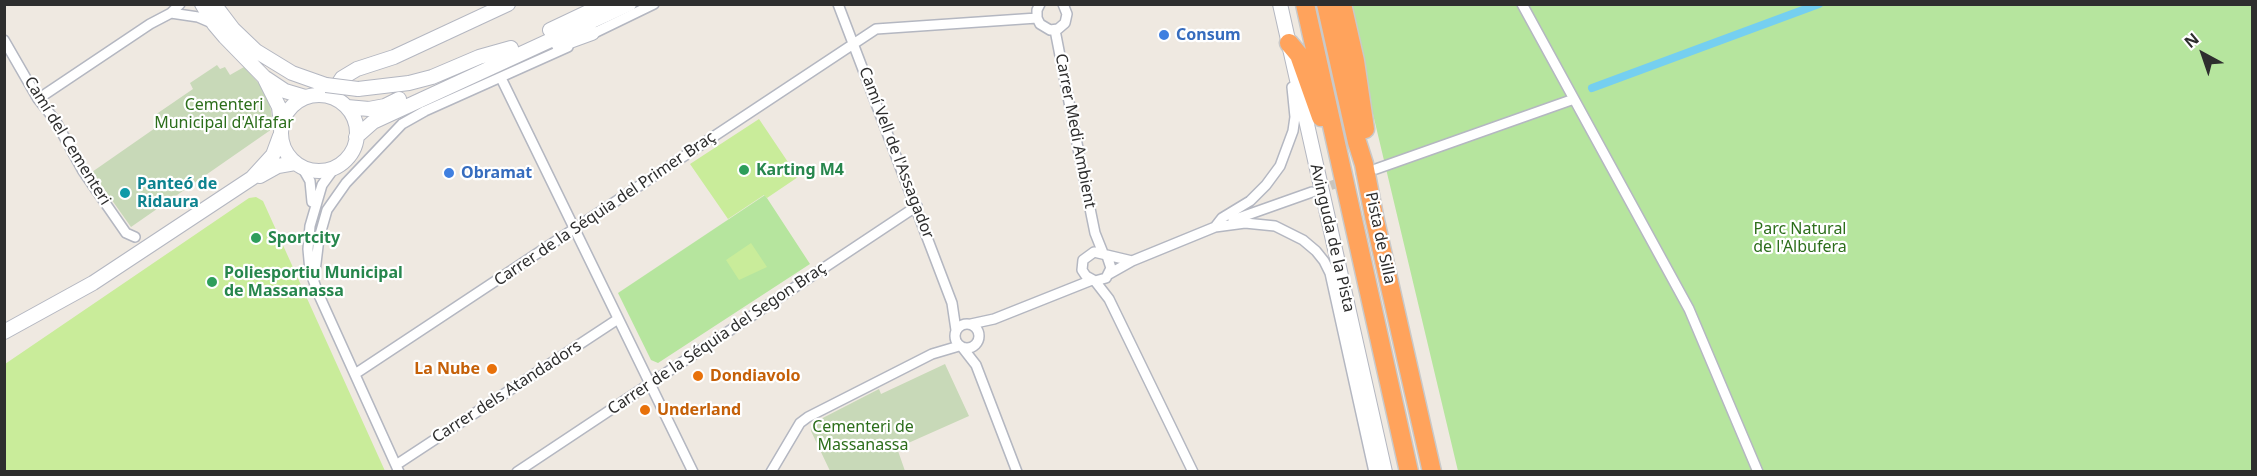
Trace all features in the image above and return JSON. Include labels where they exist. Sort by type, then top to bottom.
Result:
[{"type":"highway","name":"Pista de Silla","points":[[1305,4],[1409,471]]},
{"type":"highway","name":"Pista de Silla","points":[[1326,4],[1357,142],[1370,167],[1374,216],[1432,471]]},
{"type":"highway","points":[[1342,4],[1355,61],[1370,167]]},
{"type":"highway","points":[[1288,43],[1299,55],[1321,115],[1336,179],[1347,195]]},
{"type":"street","points":[[38,99],[150,24],[171,14],[180,4]]},
{"type":"street","points":[[202,4],[214,24],[264,77],[285,91],[305,97]]},
{"type":"street","points":[[214,4],[233,28],[256,51],[328,91],[347,107],[354,118],[356,137]]},
{"type":"street","points":[[328,91],[342,78],[357,69],[394,57],[508,4]]},
{"type":"street","points":[[312,217],[322,185],[335,167],[347,158],[356,137],[373,122],[605,4]]},
{"type":"street","points":[[347,107],[369,109],[385,106],[629,4]]},
{"type":"street","points":[[252,178],[273,155],[285,114],[305,97],[328,91],[409,83],[432,77],[479,57],[548,49],[592,33],[654,4]]},
{"type":"street","name":"Camí Vell de l'Assagador","points":[[838,4],[952,303],[956,331]]},
{"type":"street","name":"Avinguda de la Pista","points":[[1280,4],[1385,471]]},
{"type":"street","points":[[1522,4],[1689,309],[1758,471]]},
{"type":"street","points":[[1040,5],[1037,18],[1044,28],[1055,30],[1065,22],[1067,5]]},
{"type":"street","points":[[171,14],[198,17],[214,24]]},
{"type":"street","name":"Carrer de la Séquia del Primer Braç","points":[[355,374],[876,29],[1037,18]]},
{"type":"street","name":"Carrer Medi Ambient","points":[[1055,30],[1095,233],[1105,254]]},
{"type":"street","points":[[314,280],[319,238],[327,210],[346,183],[379,147],[412,117],[572,45],[592,33]]},
{"type":"street","name":"Camí del Cementeri","points":[[4,40],[38,99],[55,120],[83,171],[126,233],[135,237]]},
{"type":"street","points":[[1215,227],[1222,218],[1250,201],[1266,186],[1280,166],[1293,131],[1294,71]]},
{"type":"street","points":[[264,77],[279,107],[280,131],[284,148],[298,165],[312,191],[308,249],[310,270],[398,468]]},
{"type":"street","points":[[501,78],[693,471]]},
{"type":"street","points":[[1370,167],[1574,99]]},
{"type":"street","points":[[4,332],[93,284],[252,178],[278,166],[298,165],[319,171],[335,167]]},
{"type":"street","points":[[932,354],[962,325],[994,319],[1067,288],[1108,276],[1132,261],[1215,227],[1312,192]]},
{"type":"street","name":"Carrer de la Séquia del Segon Braç","points":[[517,471],[916,206]]},
{"type":"street","name":"Avinguda de la Pista","points":[[1215,227],[1245,223],[1275,226],[1303,240],[1324,261],[1330,273],[1374,471]]},
{"type":"street","name":"Carrer Medi Ambient","points":[[1090,253],[1095,233]]},
{"type":"street","points":[[1067,288],[1082,270],[1083,260],[1090,253],[1105,254],[1132,261]]},
{"type":"street","points":[[1105,254],[1111,267],[1108,276],[1108,299]]},
{"type":"street","points":[[1082,270],[1108,299],[1193,471]]},
{"type":"street","name":"Camí Vell de l'Assagador","points":[[952,303],[970,324]]},
{"type":"street","name":"Carrer dels Atandadors","points":[[398,468],[618,319]]},
{"type":"street","points":[[771,471],[800,423],[808,417],[932,354],[961,347],[970,348],[994,319]]},
{"type":"street","points":[[970,324],[977,329],[976,365]]},
{"type":"street","points":[[956,331],[955,340],[976,365],[1017,471]]},
{"type":"green space","name":"Parc Natural de l'Albufera","points":[[1347,5],[2252,5],[2252,471],[1458,471]]},
{"type":"green space","name":"Cementeri Municipal d'Alfafar","points":[[217,65],[220,69],[225,67],[230,75],[244,67],[262,87],[269,98],[272,118],[267,122],[272,129],[131,227],[92,172],[161,124],[155,115],[193,89],[190,83]]},
{"type":"green space","name":"Karting M4","points":[[759,119],[798,177],[767,198],[764,195],[728,219],[690,164]]},
{"type":"green space","points":[[765,195],[810,264],[658,363],[651,360],[618,293]]},
{"type":"green space","name":"Poliesportiu Municipal de Massanassa","points":[[256,197],[263,201],[385,471],[5,471],[5,364],[249,198]]},
{"type":"green space","points":[[751,243],[767,267],[739,280],[726,260]]},
{"type":"green space","name":"Cementeri de Massanassa","points":[[945,364],[969,416],[897,448],[905,471],[830,471],[811,431],[811,424],[879,389],[881,394]]},
{"type":"waterway","points":[[1592,88],[1819,4]]},
{"type":"tunnel","points":[[1318,190],[1367,173]]},
{"type":"place","name":"Consum","points":[[1164,35]]},
{"type":"place","name":"Karting M4","points":[[744,170]]},
{"type":"place","name":"Obramat","points":[[449,173]]},
{"type":"place","name":"Panteó de Ridaura","points":[[125,193]]},
{"type":"place","name":"Sportcity","points":[[256,238]]},
{"type":"place","name":"Poliesportiu Municipal de Massanassa","points":[[212,282]]},
{"type":"place","name":"La Nube","points":[[492,369]]},
{"type":"place","name":"Dondiavolo","points":[[698,376]]},
{"type":"place","name":"Underland","points":[[645,410]]}]
